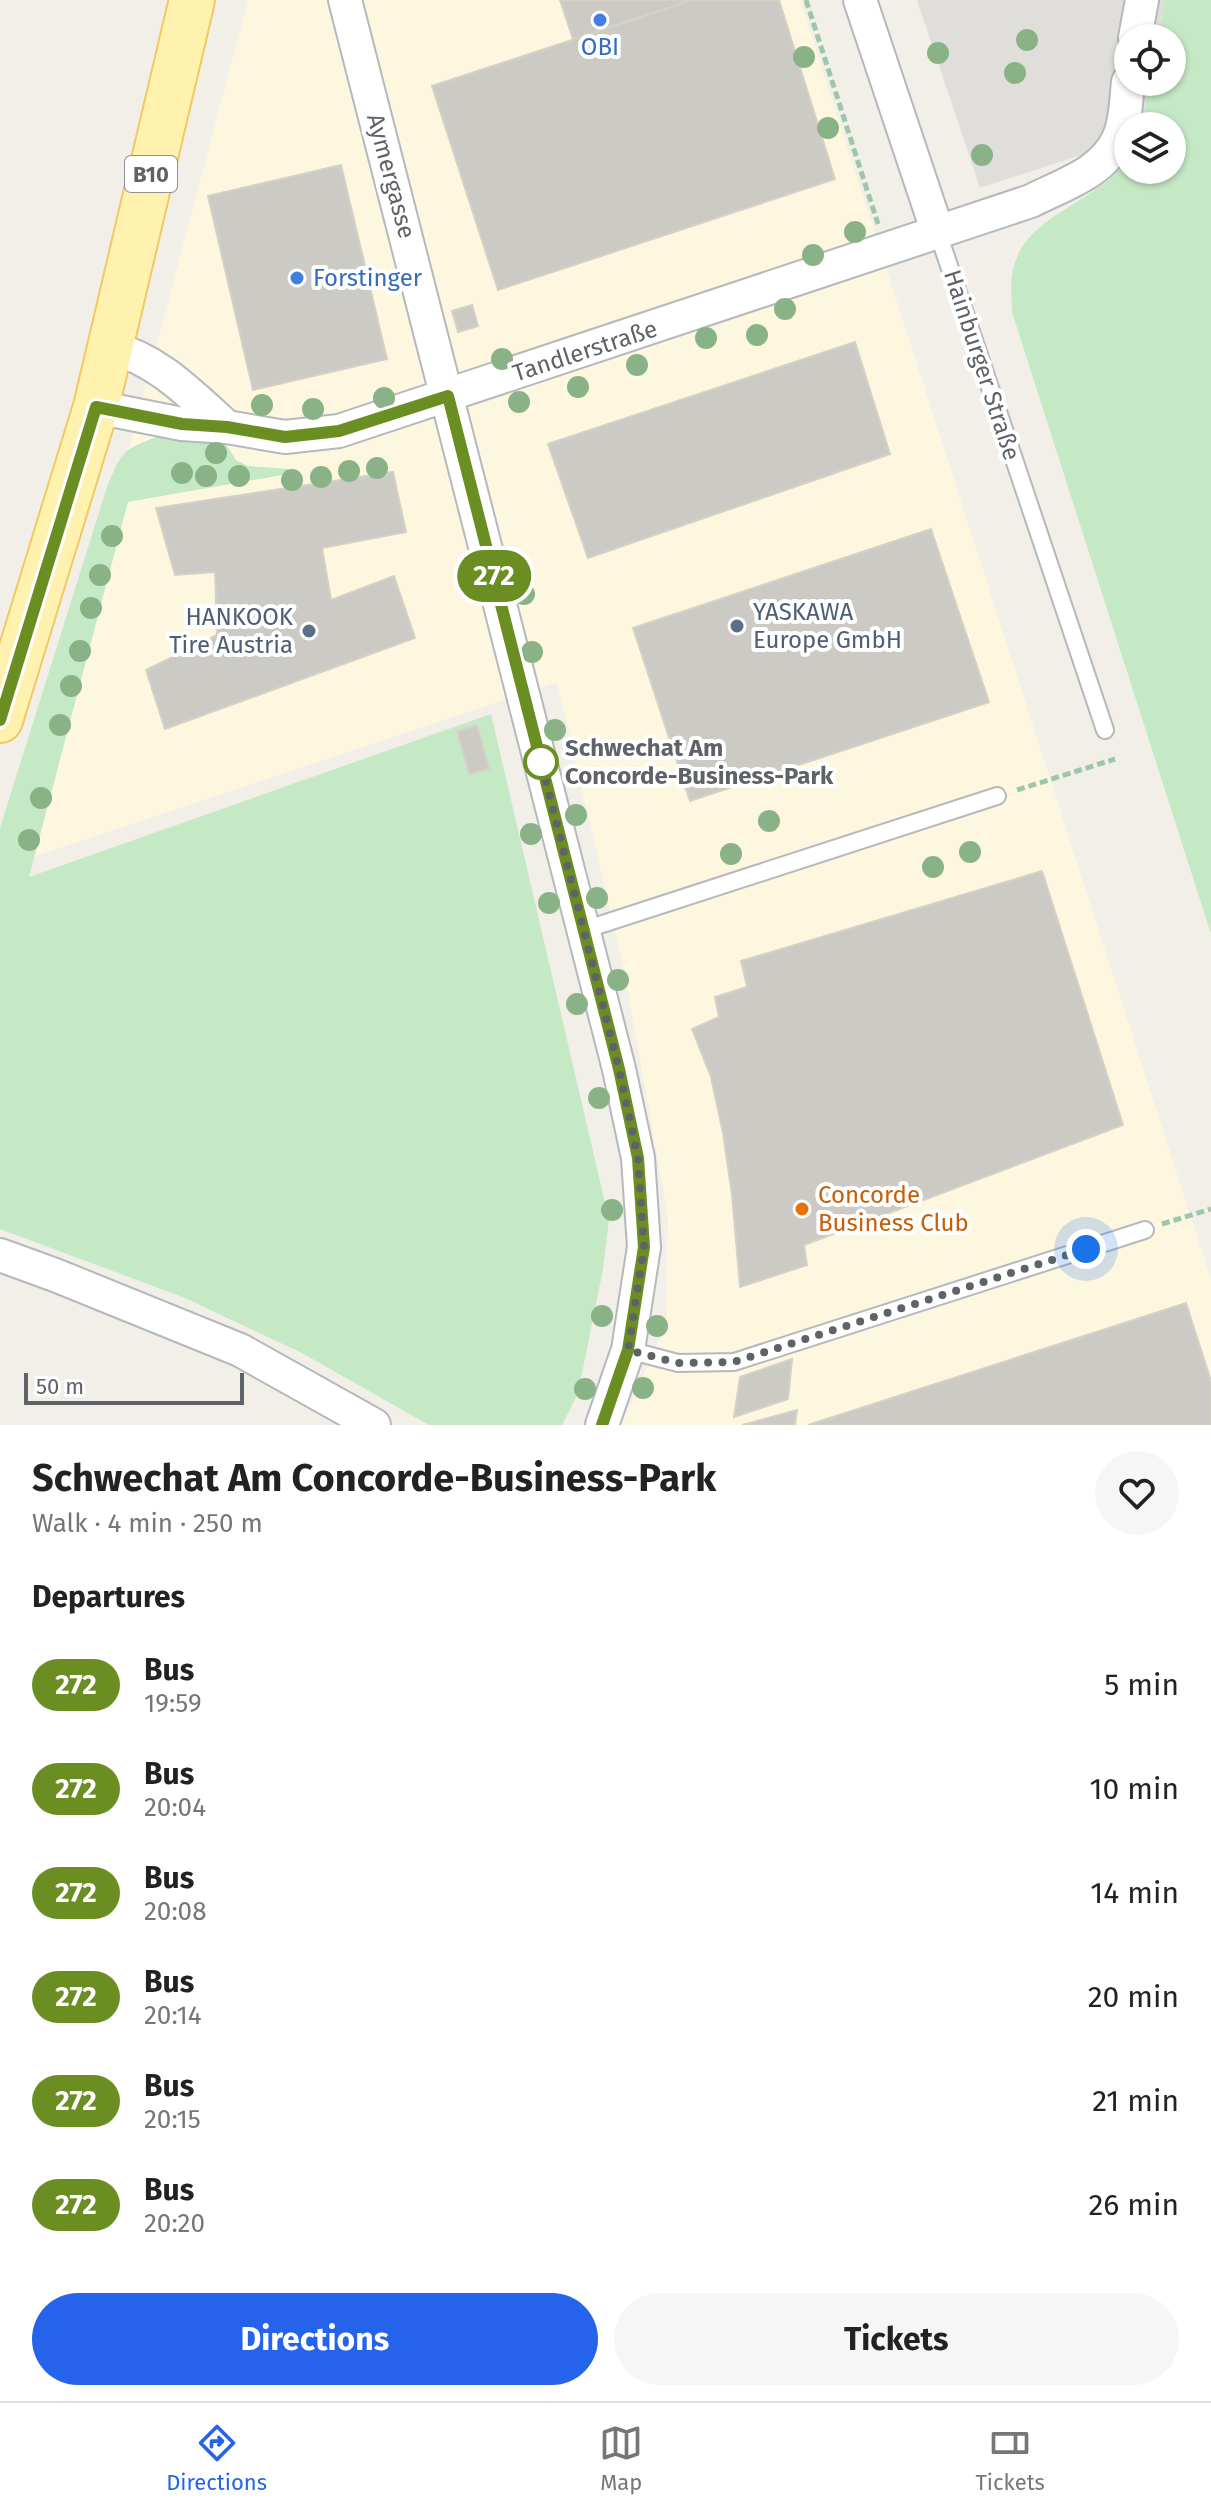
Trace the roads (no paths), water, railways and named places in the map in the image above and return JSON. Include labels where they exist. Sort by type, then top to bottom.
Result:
[{"type":"main road","name":"B10","points":[[0,720],[96,407],[192,0]]},
{"type":"street","name":"Aymergasse","points":[[345,0],[584,930],[638,1158],[644,1247],[628,1350],[602,1425]]},
{"type":"street","name":"Hainburger Straße","points":[[860,0],[938,233]]},
{"type":"street","points":[[1138,24],[1142,0]]},
{"type":"street","name":"Tandlerstraße","points":[[96,407],[182,424],[227,427],[285,437],[339,431],[1031,201],[1091,171],[1110,154],[1120,136],[1126,96]]},
{"type":"street","points":[[111,348],[133,353],[178,383],[227,427]]},
{"type":"street","points":[[0,1255],[240,1350],[374,1425]]},
{"type":"lane","name":"Hainburger Straße","points":[[938,233],[1105,730]]},
{"type":"lane","points":[[584,930],[997,796]]},
{"type":"lane","points":[[628,1350],[678,1363],[734,1362],[1145,1230]]},
{"type":"place","name":"OBI","points":[[600,20]]},
{"type":"place","name":"Forstinger","points":[[297,278]]},
{"type":"place","name":"YASKAWA Europe GmbH","points":[[737,626]]},
{"type":"place","name":"HANKOOK Tire Austria","points":[[309,631]]},
{"type":"place","name":"Schwechat Am Concorde-Business-Park","points":[[541,762]]},
{"type":"place","name":"Concorde Business Club","points":[[802,1209]]}]
